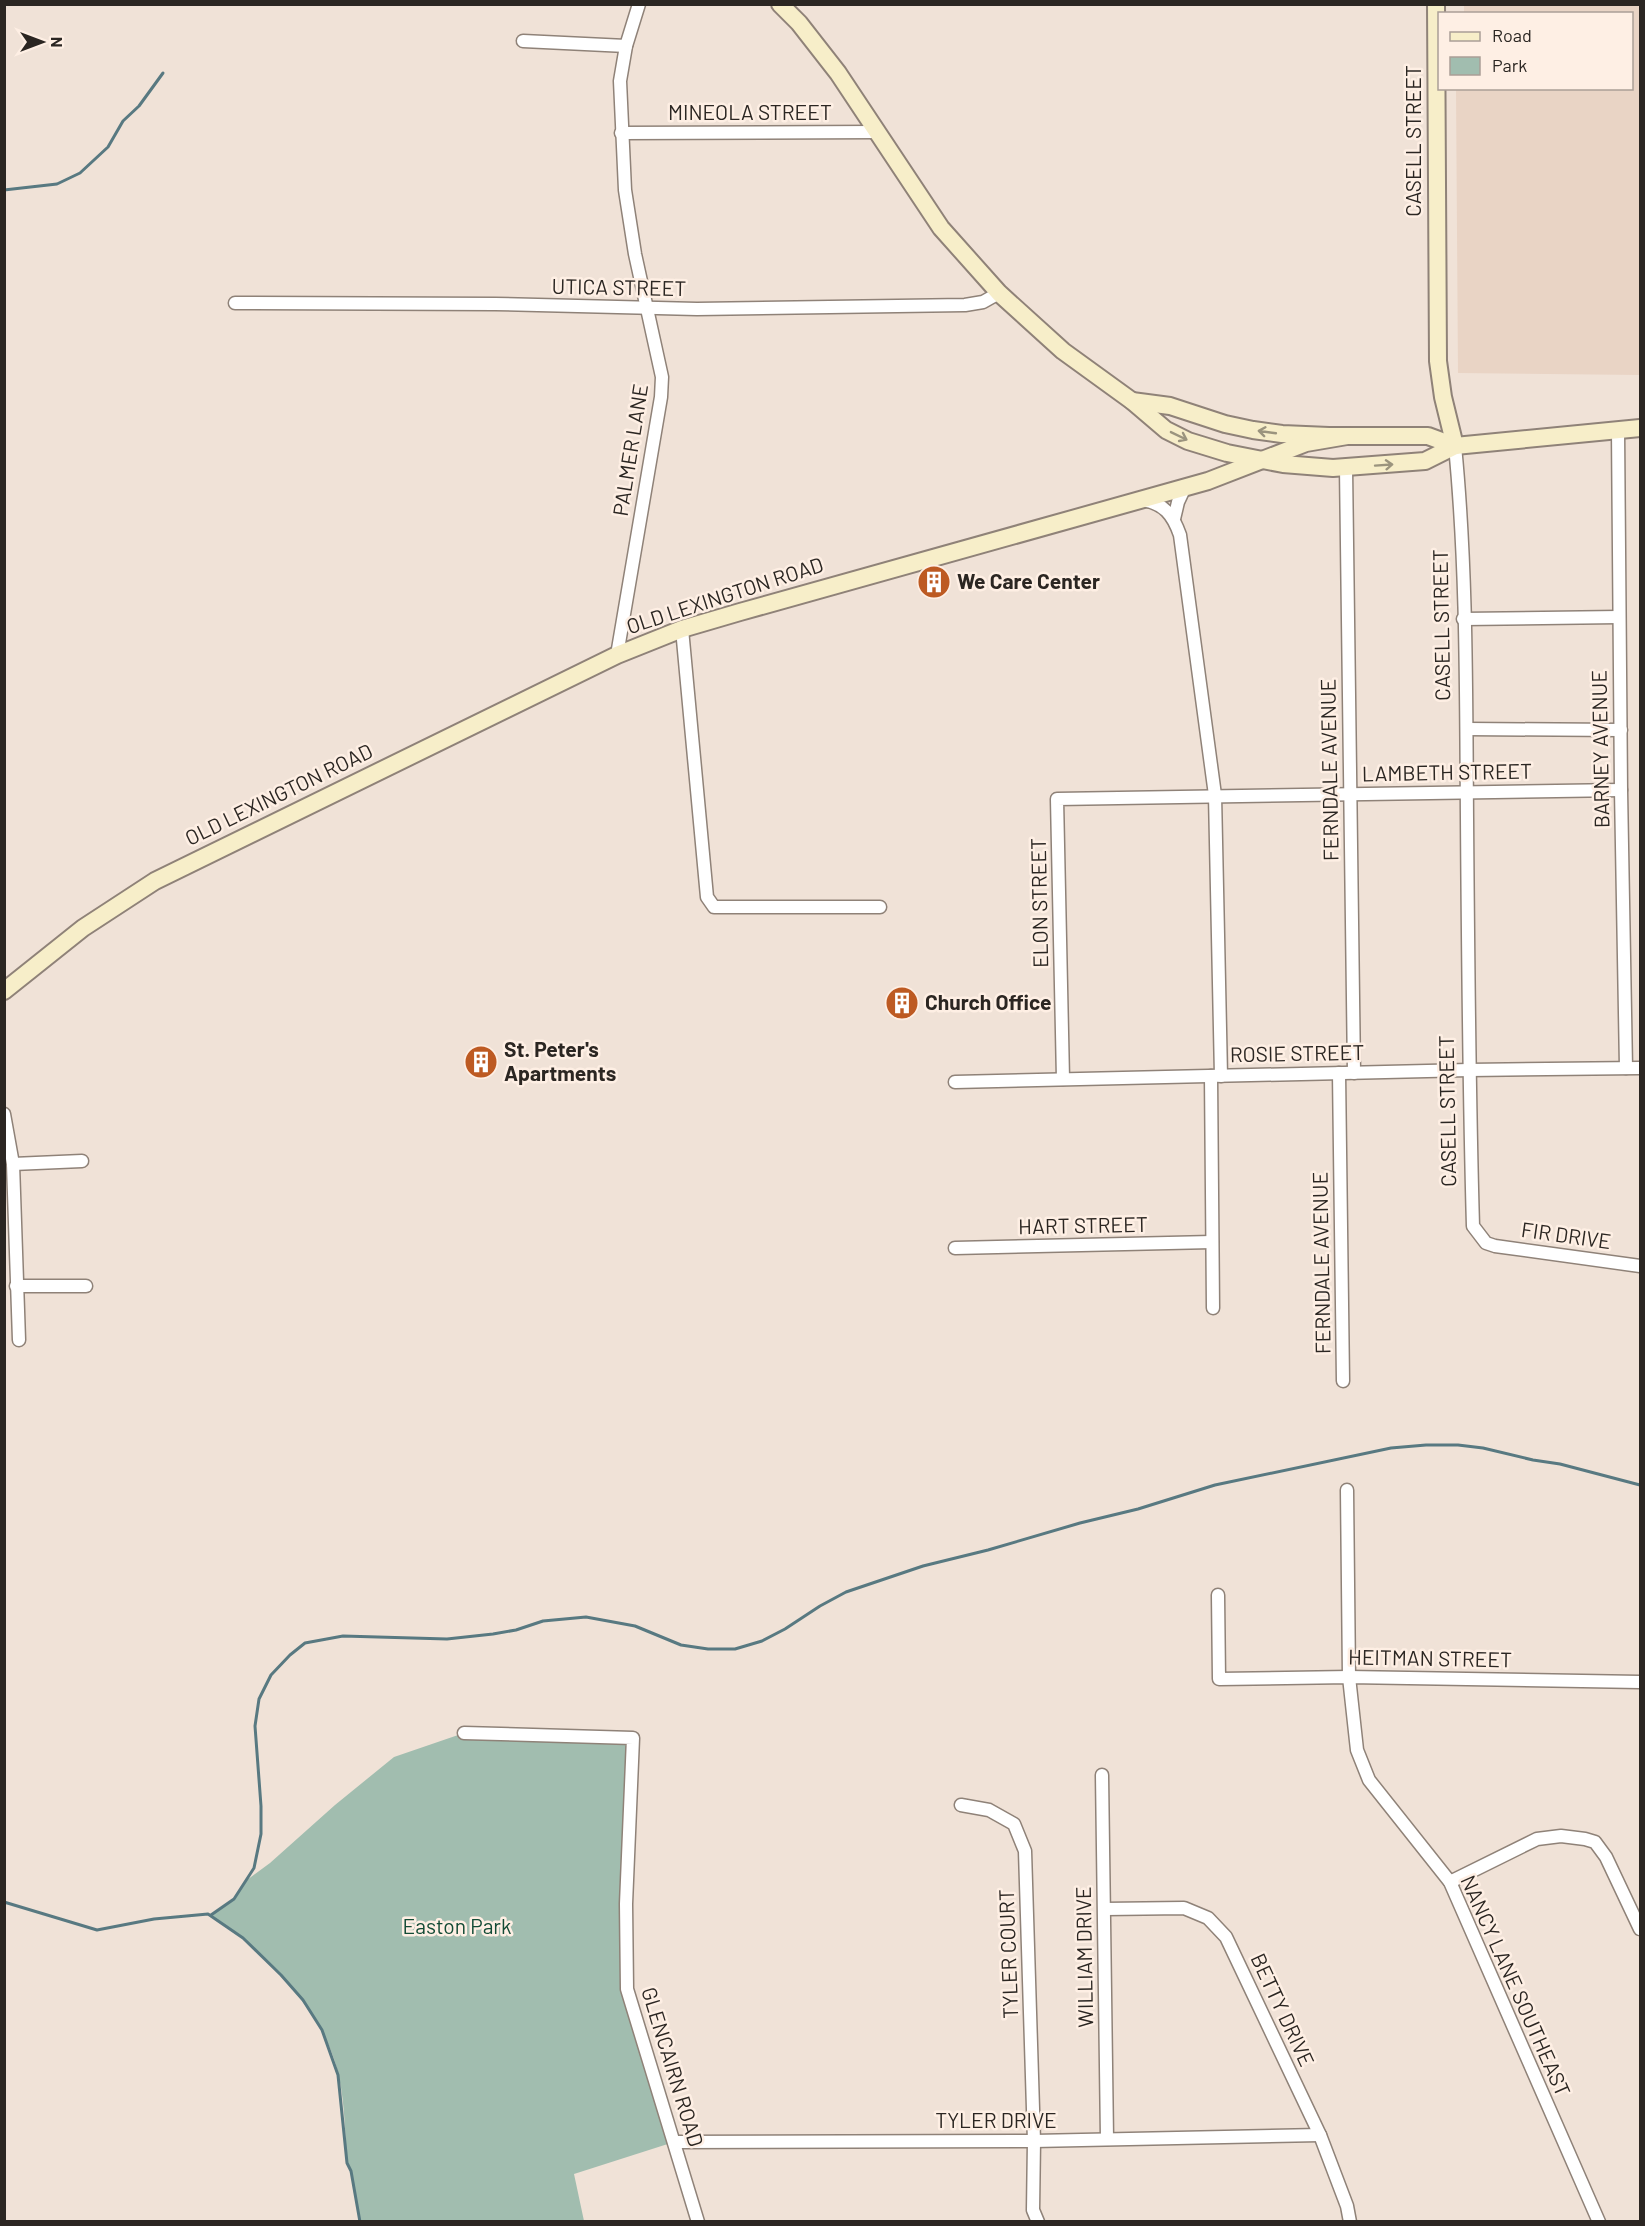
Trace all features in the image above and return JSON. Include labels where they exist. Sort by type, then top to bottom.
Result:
[{"type":"street","name":"PALMER LANE","points":[[617,655],[661,397],[662,377],[635,254],[625,190],[621,133],[620,81],[626,46],[639,4]]},
{"type":"street","points":[[780,4],[799,23],[838,73],[941,228],[999,294],[1063,351],[1132,401],[1166,430],[1188,441],[1227,453],[1263,460],[1293,465],[1346,468],[1425,461],[1455,446],[1641,428]]},
{"type":"street","name":"CASELL STREET","points":[[1436,4],[1438,361],[1443,397],[1455,446],[1462,517],[1473,1226],[1486,1242]]},
{"type":"street","points":[[523,41],[626,46]]},
{"type":"street","name":"MINEOLA STREET","points":[[621,133],[878,132]]},
{"type":"street","name":"UTICA STREET","points":[[235,303],[495,304],[648,308],[964,305],[983,302],[999,294]]},
{"type":"street","points":[[1132,401],[1170,406],[1217,422],[1253,430],[1282,434],[1428,436],[1455,446]]},
{"type":"street","name":"BARNEY AVENUE","points":[[1618,430],[1626,1068]]},
{"type":"street","name":"OLD LEXINGTON ROAD","points":[[4,992],[83,928],[155,881],[617,655],[682,629],[824,586],[1208,481],[1306,443],[1347,436]]},
{"type":"street","name":"FERNDALE AVENUE","points":[[1346,468],[1354,1073]]},
{"type":"street","points":[[1174,519],[1185,487]]},
{"type":"street","points":[[1137,500],[1152,502],[1164,509],[1174,519],[1180,535],[1215,795],[1216,1076],[1212,1242],[1213,1308]]},
{"type":"street","points":[[1463,619],[1619,616]]},
{"type":"street","points":[[682,629],[707,897],[714,907],[880,906]]},
{"type":"street","points":[[1467,729],[1621,730]]},
{"type":"street","name":"LAMBETH STREET","points":[[1058,799],[1621,790]]},
{"type":"street","name":"ELON STREET","points":[[1058,799],[1063,1079]]},
{"type":"street","name":"ROSIE STREET","points":[[955,1082],[1641,1068]]},
{"type":"street","name":"FERNDALE AVENUE","points":[[1340,1073],[1343,1381]]},
{"type":"street","points":[[4,1114],[13,1164],[19,1340]]},
{"type":"street","points":[[13,1164],[82,1161]]},
{"type":"street","name":"HART STREET","points":[[955,1248],[1212,1242]]},
{"type":"street","name":"FIR DRIVE","points":[[1486,1242],[1495,1246],[1641,1266]]},
{"type":"street","points":[[16,1286],[86,1286]]},
{"type":"street","points":[[1347,1490],[1349,1677]]},
{"type":"street","name":"HEITMAN STREET","points":[[1218,1595],[1219,1679],[1349,1677],[1641,1682]]},
{"type":"street","name":"NANCY LANE SOUTHEAST","points":[[1349,1677],[1358,1750],[1369,1780],[1450,1882],[1599,2222]]},
{"type":"street","name":"GLENCAIRN ROAD","points":[[464,1733],[633,1738],[626,1904],[627,1989],[698,2222]]},
{"type":"street","name":"WILLIAM DRIVE","points":[[1102,1775],[1107,2139]]},
{"type":"street","name":"TYLER COURT","points":[[961,1805],[989,1810],[1014,1824],[1025,1851],[1034,2141],[1033,2210],[1038,2222]]},
{"type":"street","points":[[1450,1882],[1537,1839],[1561,1836],[1585,1839],[1594,1842],[1606,1857],[1641,1929]]},
{"type":"street","name":"BETTY DRIVE","points":[[1104,1909],[1184,1908],[1208,1918],[1226,1936],[1320,2135],[1347,2206],[1350,2222]]},
{"type":"street","name":"TYLER DRIVE","points":[[674,2142],[1034,2141],[1320,2135]]},
{"type":"shaded area","points":[[1464,5],[1640,5],[1640,375],[1458,373],[1456,90],[1633,90],[1633,12],[1464,12]]},
{"type":"green space","name":"Easton Park","points":[[464,1733],[633,1738],[627,1988],[674,2142],[574,2174],[584,2221],[360,2221],[351,2171],[347,2163],[344,2109],[339,2077],[325,2038],[304,2003],[291,1987],[243,1939],[211,1915],[234,1899],[247,1880],[394,1757]]},
{"type":"waterway","points":[[4,190],[57,184],[80,173],[108,147],[123,121],[139,106],[163,73]]},
{"type":"waterway","points":[[211,1915],[234,1899],[254,1868],[261,1834],[255,1726],[259,1699],[271,1675],[305,1643],[343,1636],[447,1639],[516,1630],[543,1621],[586,1617],[635,1626],[681,1645],[708,1649],[735,1649],[762,1641],[846,1592],[923,1566],[1138,1509],[1215,1485],[1391,1448],[1426,1445],[1483,1448],[1560,1464],[1640,1485]]},
{"type":"waterway","points":[[4,1902],[97,1930],[154,1919],[208,1914],[243,1938],[303,2000],[322,2030],[338,2075],[347,2163],[351,2171],[360,2222]]},
{"type":"place","name":"We Care Center","points":[[934,582]]},
{"type":"place","name":"Church Office","points":[[902,1003]]},
{"type":"place","name":"St. Peter's Apartments","points":[[481,1062]]}]
